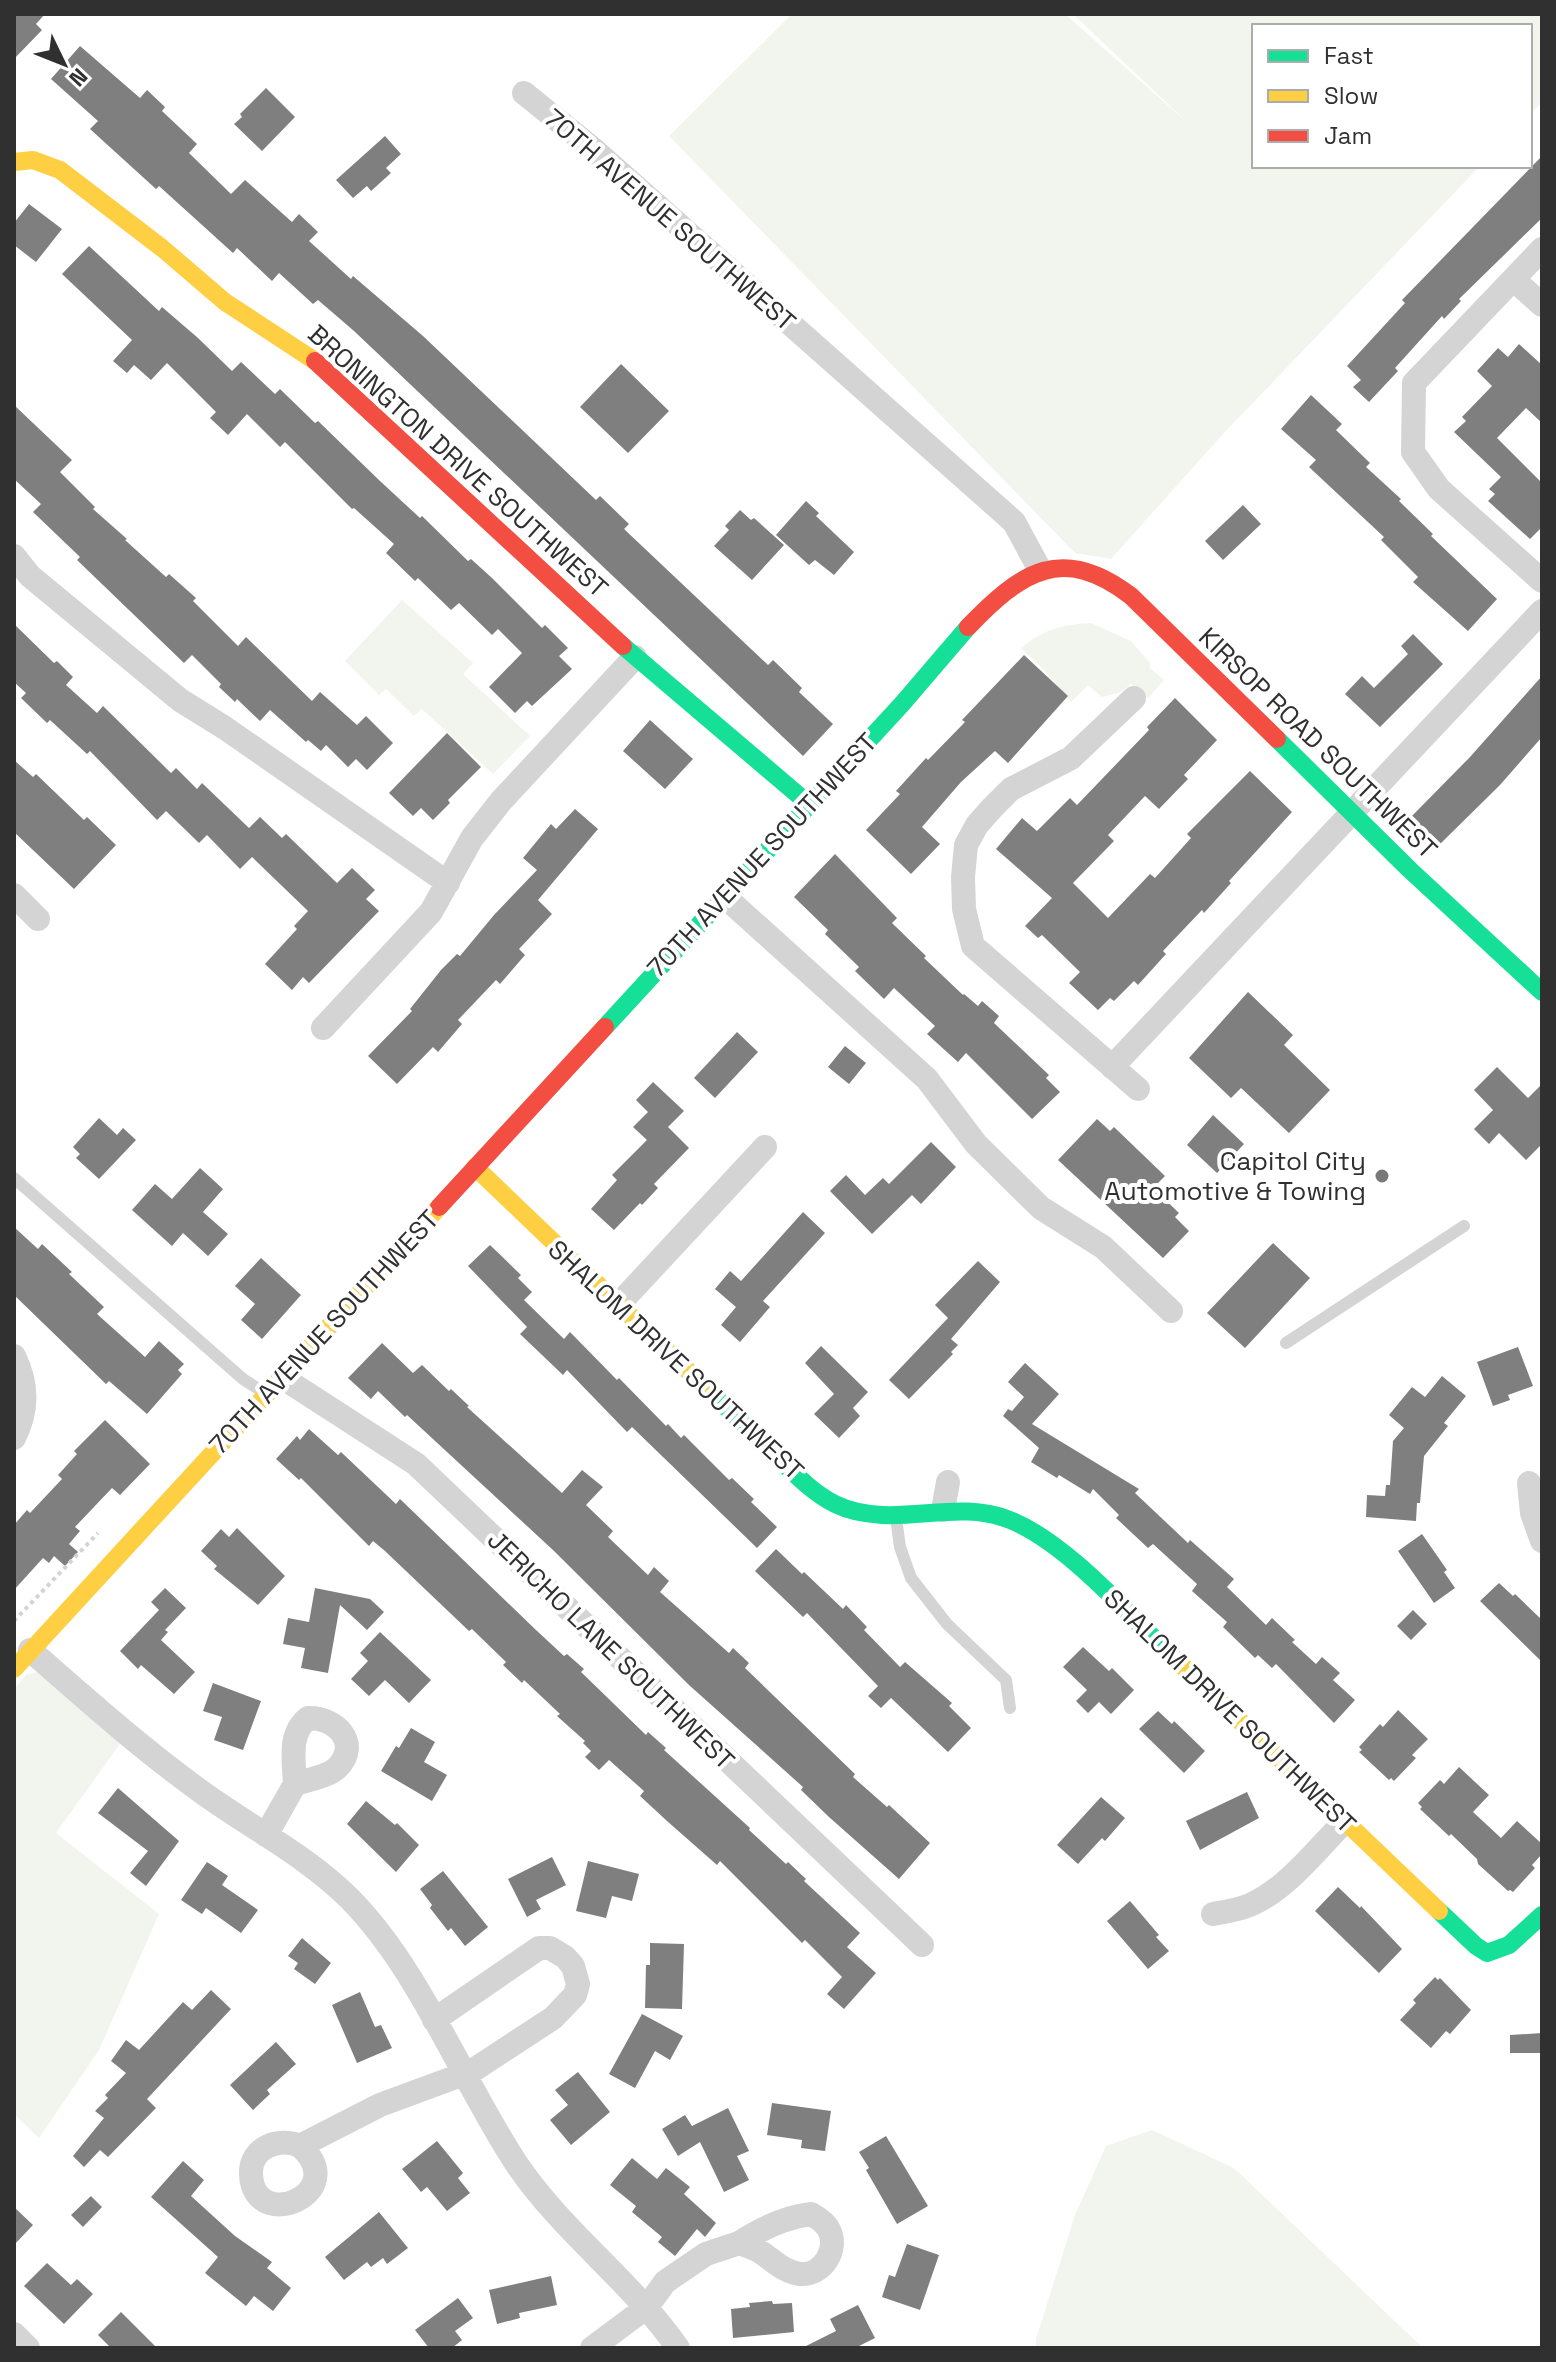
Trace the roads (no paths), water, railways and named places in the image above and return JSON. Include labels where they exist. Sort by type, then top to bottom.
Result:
[{"type":"street","name":"70TH AVENUE SOUTHWEST","points":[[14,1669],[810,805],[984,611],[1000,595],[1040,570],[1014,522],[592,148],[524,93]]},
{"type":"street","name":"BRONINGTON DRIVE SOUTHWEST","points":[[14,162],[33,160],[60,170],[162,248],[225,302],[305,352],[635,657],[810,805]]},
{"type":"street","points":[[1542,249],[1414,383],[1413,452],[1439,489],[1542,581]]},
{"type":"street","points":[[1514,280],[1542,305]]},
{"type":"street","points":[[14,556],[30,576],[180,700],[448,883]]},
{"type":"street","name":"KIRSOP ROAD SOUTHWEST","points":[[1040,570],[1069,567],[1110,579],[1131,596],[1352,813],[1542,992]]},
{"type":"street","points":[[1112,1067],[1542,611]]},
{"type":"street","points":[[323,1028],[431,912],[472,838],[501,801],[635,657]]},
{"type":"street","points":[[1134,698],[1071,758],[1011,789],[977,825],[966,845],[964,909],[973,946],[1138,1089]]},
{"type":"street","points":[[14,895],[38,919]]},
{"type":"street","points":[[724,896],[927,1079],[976,1144],[1041,1208],[1103,1247],[1171,1311]]},
{"type":"street","points":[[618,1305],[765,1147]]},
{"type":"street","name":"SHALOM DRIVE SOUTHWEST","points":[[475,1167],[828,1502],[865,1515],[943,1510],[996,1515],[1014,1521],[1050,1543],[1086,1574],[1476,1946],[1486,1953],[1494,1953],[1512,1942],[1542,1915]]},
{"type":"street","points":[[14,1356],[24,1377],[25,1410],[14,1438]]},
{"type":"street","name":"JERICHO LANE SOUTHWEST","points":[[275,1387],[416,1464],[922,1945]]},
{"type":"street","points":[[943,1510],[948,1482]]},
{"type":"street","points":[[1529,1483],[1532,1513],[1542,1541]]},
{"type":"street","points":[[30,1650],[149,1754],[321,1871],[366,1916],[404,1969],[463,2074],[529,2180],[571,2229],[647,2307],[678,2348]]},
{"type":"street","points":[[266,1835],[295,1784]]},
{"type":"street","points":[[1213,1914],[1236,1910],[1262,1899],[1287,1879],[1345,1821]]},
{"type":"street","points":[[300,2146],[380,2105],[463,2074],[498,2056],[568,2005],[578,1984],[573,1966],[550,1948],[539,1948],[434,2020]]},
{"type":"street","points":[[592,2348],[647,2307],[665,2282],[706,2254],[739,2243]]},
{"type":"street","points":[[14,2334],[28,2348]]},
{"type":"lane","points":[[14,1178],[243,1379],[275,1387]]},
{"type":"lane","points":[[1286,1343],[1464,1226]]},
{"type":"lane","points":[[895,1515],[900,1547],[911,1578],[947,1624],[1006,1680],[1010,1708]]},
{"type":"place","name":"Capitol City Automotive & Towing","points":[[1382,1176]]}]
